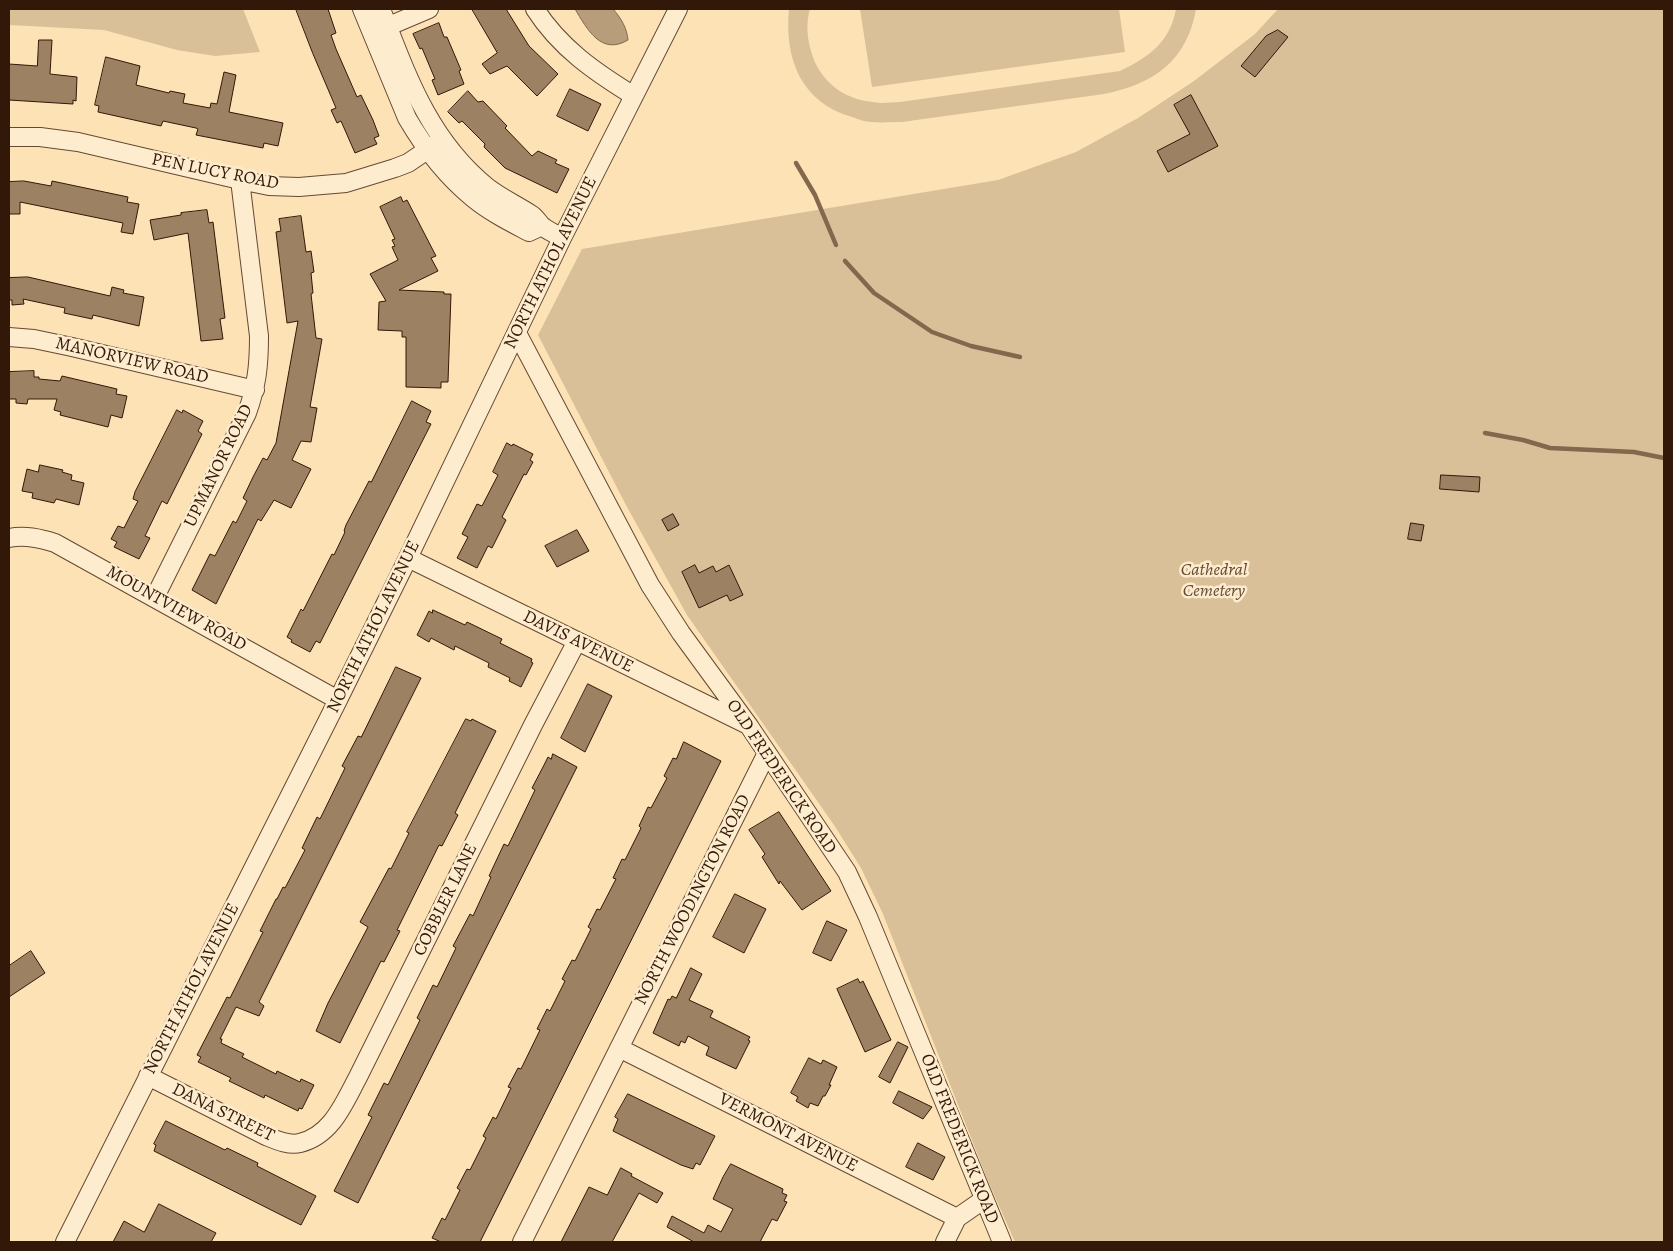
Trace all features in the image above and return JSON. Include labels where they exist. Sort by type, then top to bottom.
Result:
[{"type":"street","points":[[362,9],[380,30],[417,98],[424,112],[435,145],[458,160],[474,176],[504,199],[534,216],[542,226],[562,238]]},
{"type":"street","points":[[380,30],[381,9]]},
{"type":"street","points":[[380,30],[430,9]]},
{"type":"street","points":[[535,9],[550,31],[568,50],[587,66],[634,96]]},
{"type":"street","name":"NORTH ATHOL AVENUE","points":[[65,1242],[338,700],[562,238],[678,9]]},
{"type":"street","name":"PEN LUCY ROAD","points":[[9,137],[40,137],[78,142],[269,186],[299,187],[346,183],[408,163],[435,145]]},
{"type":"street","name":"UPMANOR ROAD","points":[[155,597],[247,413],[255,390],[259,362],[259,336],[240,180]]},
{"type":"street","name":"OLD FREDERICK ROAD","points":[[517,333],[650,585],[692,648],[749,726],[847,872],[868,917],[983,1200],[1002,1242]]},
{"type":"street","name":"MANORVIEW ROAD","points":[[9,337],[34,339],[72,347],[255,390]]},
{"type":"street","name":"MOUNTVIEW ROAD","points":[[9,538],[18,536],[38,537],[55,542],[338,700]]},
{"type":"street","name":"DAVIS AVENUE","points":[[408,558],[749,726]]},
{"type":"street","name":"COBBLER LANE","points":[[299,1144],[327,1128],[337,1116],[532,725],[577,641]]},
{"type":"street","name":"NORTH WOODINGTON ROAD","points":[[522,1242],[767,753]]},
{"type":"street","name":"VERMONT AVENUE","points":[[619,1048],[957,1218]]},
{"type":"street","name":"DANA STREET","points":[[148,1076],[266,1136],[281,1142],[299,1144]]},
{"type":"street","points":[[945,1242],[957,1218],[983,1200]]},
{"type":"green space","points":[[9,9],[243,9],[260,52],[215,56],[177,50],[104,30],[9,25]]},
{"type":"green space","points":[[789,9],[810,9],[808,35],[810,46],[820,71],[833,86],[851,97],[883,103],[1120,71],[1140,60],[1157,47],[1169,31],[1176,9],[1196,9],[1192,27],[1185,43],[1176,56],[1153,76],[1122,90],[902,122],[869,122],[834,110],[808,90],[793,61],[788,27]]},
{"type":"green space","points":[[860,9],[1119,9],[1125,52],[872,87]]},
{"type":"green space","name":"Cathedral Cemetery","points":[[1278,9],[1664,9],[1664,1242],[1015,1242],[988,1181],[883,914],[861,868],[834,825],[687,615],[627,507],[538,335],[582,249],[998,180],[1076,152],[1138,118],[1194,81],[1255,34]]},
{"type":"shaded area","points":[[575,9],[613,9],[623,23],[628,40],[610,45],[596,38]]},
{"type":"building","points":[[296,9],[328,9],[336,33],[331,35],[336,49],[357,97],[361,95],[373,120],[379,136],[374,138],[377,144],[355,153],[341,121],[337,123],[331,110],[336,108]]},
{"type":"building","points":[[472,9],[506,9],[529,46],[558,74],[537,96],[507,66],[490,74],[482,64],[497,53]]},
{"type":"building","points":[[439,23],[461,70],[459,71],[464,84],[438,95],[432,80],[435,79],[422,48],[420,49],[413,34]]},
{"type":"building","points":[[1278,30],[1288,37],[1255,77],[1241,66],[1266,36]]},
{"type":"building","points":[[39,40],[52,40],[50,74],[77,77],[76,101],[73,100],[73,104],[9,100],[9,64],[37,66]]},
{"type":"building","points":[[106,57],[140,66],[136,85],[169,93],[170,91],[185,94],[183,103],[210,108],[211,103],[217,104],[224,72],[236,75],[229,112],[283,123],[278,146],[264,143],[263,148],[196,135],[198,129],[196,128],[163,121],[161,126],[98,112],[99,106],[95,105]]},
{"type":"building","points":[[570,89],[601,104],[588,131],[557,116]]},
{"type":"building","points":[[468,91],[478,102],[483,101],[507,126],[505,128],[532,156],[538,151],[557,160],[555,163],[569,169],[557,193],[505,168],[462,121],[459,123],[448,112]]},
{"type":"building","points":[[1191,95],[1218,146],[1168,172],[1157,151],[1190,134],[1174,105]]},
{"type":"building","points":[[24,181],[51,186],[52,181],[128,197],[127,202],[139,204],[133,234],[121,232],[123,223],[20,202],[20,214],[9,214],[9,182]]},
{"type":"building","points":[[401,197],[403,202],[407,200],[436,256],[431,258],[438,271],[399,290],[451,294],[448,382],[441,382],[441,388],[406,387],[406,337],[402,337],[402,331],[378,330],[379,302],[386,301],[370,274],[398,260],[392,247],[395,246],[392,240],[395,239],[380,207]]},
{"type":"building","points":[[207,210],[209,223],[213,222],[225,318],[220,319],[223,339],[201,341],[188,233],[154,240],[150,220],[181,215],[181,213]]},
{"type":"building","points":[[301,216],[306,252],[311,251],[314,272],[311,273],[313,293],[311,294],[316,338],[322,339],[310,407],[317,408],[311,442],[301,441],[292,460],[311,469],[291,508],[274,500],[261,521],[258,519],[216,604],[192,590],[210,554],[215,556],[233,521],[236,523],[247,501],[243,498],[253,477],[263,458],[267,460],[276,443],[298,321],[287,323],[276,232],[281,231],[279,219]]},
{"type":"building","points":[[28,277],[110,296],[112,287],[124,290],[123,293],[144,297],[139,326],[93,315],[92,319],[64,313],[65,308],[23,299],[24,304],[12,305],[12,300],[9,300],[9,278]]},
{"type":"building","points":[[34,371],[34,377],[39,377],[39,379],[60,381],[62,376],[117,389],[116,394],[127,396],[122,418],[111,415],[108,427],[60,415],[61,412],[54,410],[57,399],[28,399],[27,404],[16,403],[16,399],[9,399],[9,372]]},
{"type":"building","points":[[412,401],[431,411],[426,422],[431,424],[320,643],[316,641],[310,652],[291,642],[292,640],[287,637],[301,609],[303,611],[332,554],[334,555],[345,532],[346,525],[369,481],[371,482]]},
{"type":"building","points":[[177,410],[182,413],[183,410],[203,421],[198,431],[202,434],[167,504],[162,501],[145,536],[150,538],[139,559],[114,547],[117,542],[111,539],[118,526],[124,528],[138,501],[133,499],[135,492]]},
{"type":"building","points":[[507,443],[533,454],[530,460],[533,462],[526,475],[524,474],[502,517],[506,520],[492,548],[488,546],[477,568],[457,558],[468,537],[462,534],[477,504],[482,506],[498,475],[493,472]]},
{"type":"building","points":[[40,465],[63,470],[62,472],[72,475],[71,480],[84,483],[79,505],[56,499],[54,503],[32,498],[33,493],[22,491],[27,469],[38,472]]},
{"type":"building","points":[[1441,475],[1480,477],[1479,492],[1440,489]]},
{"type":"building","points":[[673,514],[679,525],[668,531],[662,520]]},
{"type":"building","points":[[1411,523],[1424,525],[1421,541],[1408,539]]},
{"type":"building","points":[[577,530],[589,551],[557,567],[545,546]]},
{"type":"building","points":[[695,565],[699,573],[713,566],[716,572],[729,565],[743,595],[730,601],[727,595],[699,608],[682,572]]},
{"type":"building","points":[[433,610],[465,625],[467,622],[502,639],[500,643],[532,659],[531,662],[533,663],[521,687],[509,681],[510,678],[488,667],[489,663],[455,646],[454,650],[431,638],[429,642],[417,635],[429,611],[432,613]]},
{"type":"building","points":[[396,667],[421,678],[259,1002],[264,1006],[259,1016],[236,1007],[220,1039],[222,1039],[221,1043],[244,1054],[242,1057],[276,1074],[277,1071],[300,1082],[301,1079],[314,1085],[302,1109],[299,1108],[298,1111],[265,1095],[264,1098],[229,1081],[231,1078],[198,1062],[201,1057],[197,1055],[227,997],[230,998],[263,932],[260,931],[276,899],[283,887],[285,888],[305,850],[302,848],[317,817],[320,819],[345,768],[342,766],[358,736],[361,737]]},
{"type":"building","points":[[588,684],[612,696],[585,752],[561,738]]},
{"type":"building","points":[[466,719],[471,721],[472,719],[496,731],[455,813],[458,815],[442,846],[439,845],[397,930],[400,931],[384,962],[381,961],[340,1043],[316,1031],[328,1003],[368,927],[360,922],[389,868],[391,869],[409,833],[407,832]]},
{"type":"building","points":[[684,742],[721,761],[480,1242],[441,1242],[432,1238],[442,1218],[445,1220],[460,1190],[457,1188],[467,1169],[470,1170],[486,1138],[483,1136],[493,1117],[496,1119],[511,1088],[508,1087],[518,1068],[521,1069],[540,1030],[537,1029],[547,1009],[550,1011],[565,981],[562,979],[572,960],[575,961],[591,929],[588,927],[597,909],[600,910],[616,879],[613,878],[622,859],[625,860],[641,828],[639,826],[648,807],[651,808],[667,778],[664,776],[673,758],[676,759]]},
{"type":"building","points":[[553,754],[577,767],[358,1203],[334,1191],[372,1117],[368,1115],[384,1083],[388,1085],[420,1020],[417,1018],[433,985],[437,987],[456,948],[453,946],[470,914],[473,916],[504,844],[508,846],[535,790],[532,788],[548,757],[551,759]]},
{"type":"building","points":[[779,812],[831,891],[802,910],[780,881],[779,884],[762,857],[765,854],[749,830]]},
{"type":"building","points":[[735,894],[766,909],[744,953],[713,937]]},
{"type":"building","points":[[827,921],[847,930],[831,961],[813,953]]},
{"type":"building","points":[[31,951],[45,973],[9,997],[9,966]]},
{"type":"building","points":[[691,968],[702,974],[689,1000],[713,1011],[710,1017],[750,1037],[748,1040],[750,1041],[736,1069],[706,1055],[709,1047],[688,1036],[685,1043],[681,1041],[679,1046],[653,1033],[668,999],[670,1000],[672,996],[676,998]]},
{"type":"building","points":[[858,979],[860,983],[863,981],[891,1040],[865,1052],[837,989]]},
{"type":"building","points":[[898,1042],[908,1047],[890,1083],[879,1077]]},
{"type":"building","points":[[809,1058],[821,1064],[823,1060],[837,1067],[829,1085],[831,1085],[818,1106],[810,1103],[808,1108],[796,1101],[798,1097],[791,1093]]},
{"type":"building","points":[[899,1091],[932,1107],[923,1119],[893,1103]]},
{"type":"building","points":[[628,1094],[715,1136],[700,1165],[696,1163],[693,1169],[681,1165],[613,1131],[618,1119],[615,1117]]},
{"type":"building","points":[[166,1121],[225,1150],[227,1148],[258,1163],[257,1166],[316,1196],[301,1225],[154,1151],[156,1145],[154,1144]]},
{"type":"building","points":[[918,1143],[945,1157],[933,1180],[906,1167]]},
{"type":"building","points":[[731,1164],[783,1189],[782,1193],[787,1195],[784,1201],[787,1202],[777,1221],[772,1219],[760,1242],[694,1242],[667,1227],[672,1216],[704,1233],[708,1225],[721,1232],[733,1209],[713,1199]]},
{"type":"building","points":[[621,1168],[632,1174],[631,1176],[663,1193],[657,1203],[639,1193],[612,1242],[561,1242],[589,1187],[607,1195]]},
{"type":"building","points":[[159,1204],[216,1233],[211,1242],[113,1242],[124,1221],[144,1232]]},
{"type":"waterway","points":[[796,163],[815,195],[836,245]]},
{"type":"waterway","points":[[845,261],[874,293],[932,332],[971,346],[1020,357]]},
{"type":"waterway","points":[[1485,433],[1523,440],[1550,448],[1634,452],[1664,458]]}]
